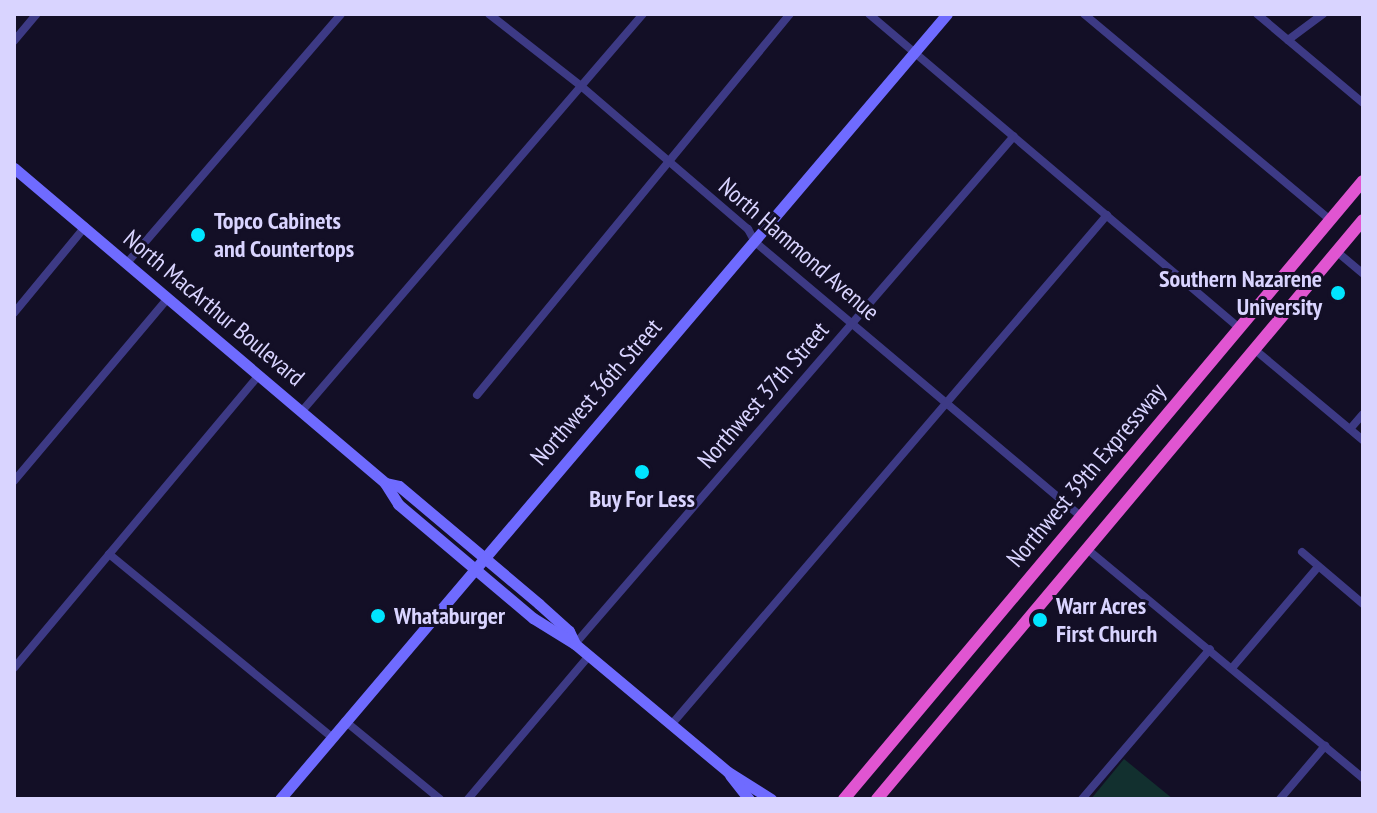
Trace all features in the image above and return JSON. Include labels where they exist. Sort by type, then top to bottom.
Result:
[{"type":"highway","name":"Northwest 39th Expressway","points":[[844,799],[1328,218],[1363,181]]},
{"type":"highway","name":"Northwest 39th Expressway","points":[[877,799],[1363,220]]},
{"type":"highway","points":[[1238,327],[1254,349]]},
{"type":"highway","points":[[1154,428],[1174,444]]},
{"type":"highway","points":[[1080,516],[1100,533]]},
{"type":"highway","points":[[1067,532],[1087,549]]},
{"type":"main road","name":"Northwest 36th Street","points":[[280,799],[947,14]]},
{"type":"main road","name":"North MacArthur Boulevard","points":[[14,168],[385,483],[391,497],[473,569],[561,640],[575,644]]},
{"type":"main road","name":"North MacArthur Boulevard","points":[[385,483],[399,486],[569,631],[575,644],[671,725],[728,772],[771,799]]},
{"type":"main road","name":"North MacArthur Boulevard","points":[[728,772],[749,799]]},
{"type":"street","points":[[14,41],[37,14]]},
{"type":"street","points":[[127,263],[341,14]]},
{"type":"street","points":[[302,411],[643,14]]},
{"type":"street","points":[[477,395],[790,14]]},
{"type":"street","points":[[869,14],[1238,327]]},
{"type":"street","points":[[1084,14],[1328,218]]},
{"type":"street","points":[[1257,14],[1363,103]]},
{"type":"street","points":[[1288,40],[1323,14]]},
{"type":"street","name":"North Hammond Avenue","points":[[495,16],[748,229],[755,242],[1080,516]]},
{"type":"street","name":"Northwest 37th Street","points":[[575,644],[1014,136]]},
{"type":"street","points":[[671,725],[1107,215]]},
{"type":"street","points":[[14,313],[85,227]]},
{"type":"street","points":[[1336,251],[1363,274]]},
{"type":"street","points":[[14,481],[168,298]]},
{"type":"street","points":[[1254,349],[1363,440]]},
{"type":"street","points":[[14,668],[259,375]]},
{"type":"street","points":[[1350,429],[1363,414]]},
{"type":"street","points":[[1087,549],[1363,778]]},
{"type":"street","points":[[1302,552],[1363,604]]},
{"type":"street","points":[[109,554],[332,737]]},
{"type":"street","points":[[1232,668],[1318,567]]},
{"type":"street","points":[[1082,799],[1210,649]]},
{"type":"street","points":[[468,799],[589,656]]},
{"type":"street","points":[[345,721],[440,799]]},
{"type":"street","points":[[1280,799],[1325,746]]},
{"type":"green space","points":[[1124,759],[1173,799],[1091,799]]},
{"type":"place","name":"Topco Cabinets and Countertops","points":[[198,235]]},
{"type":"place","name":"Southern Nazarene University","points":[[1338,293]]},
{"type":"place","name":"Buy For Less","points":[[642,472]]},
{"type":"place","name":"Whataburger","points":[[378,616]]},
{"type":"place","name":"Warr Acres First Church","points":[[1040,620]]}]
